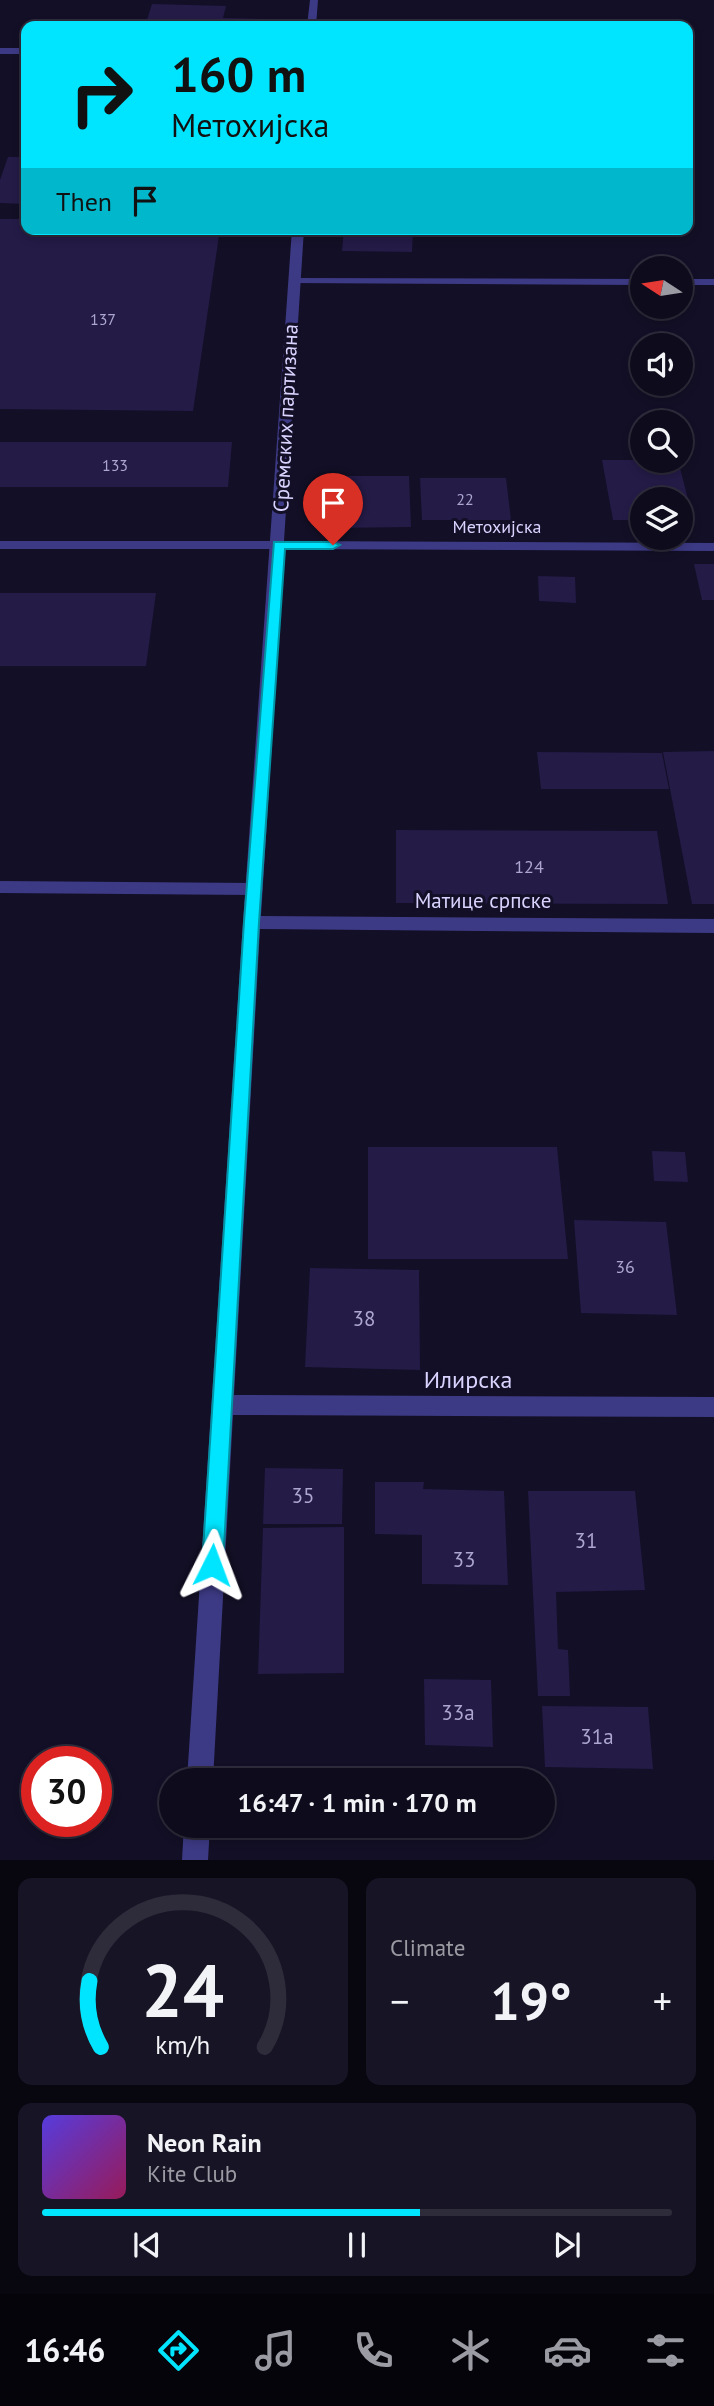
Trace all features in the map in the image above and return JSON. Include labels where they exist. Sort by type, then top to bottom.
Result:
[{"type":"street","points":[[312,21],[314,0]]},
{"type":"street","points":[[0,51],[21,51]]},
{"type":"street","name":"Сремских партизана","points":[[201,1768],[251,922],[279,545],[298,235]]},
{"type":"street","points":[[294,281],[630,282]]},
{"type":"street","points":[[693,282],[714,282]]},
{"type":"street","name":"Метохијска","points":[[0,545],[714,547]]},
{"type":"street","points":[[0,887],[254,889]]},
{"type":"street","name":"Матице српске","points":[[251,922],[714,926]]},
{"type":"street","name":"Илирска","points":[[222,1405],[714,1407]]},
{"type":"street","points":[[195,1860],[196,1838]]},
{"type":"building","points":[[152,4],[226,6],[223,18],[272,19],[271,21],[147,21]]},
{"type":"building","points":[[8,157],[21,157],[21,204],[0,203],[0,180]]},
{"type":"building","points":[[0,219],[21,219],[21,235],[219,235],[193,411],[0,409]]},
{"type":"building","points":[[343,235],[413,235],[412,252],[342,251]]},
{"type":"building","points":[[0,442],[232,442],[228,487],[0,487]]},
{"type":"building","points":[[602,460],[630,460],[630,473],[681,473],[685,487],[630,487],[630,520],[613,520]]},
{"type":"building","points":[[333,476],[409,476],[411,527],[333,528]]},
{"type":"building","points":[[420,478],[506,478],[511,520],[422,520]]},
{"type":"building","points":[[694,564],[714,564],[714,600],[702,600]]},
{"type":"building","points":[[538,576],[575,577],[576,603],[539,601]]},
{"type":"building","points":[[0,593],[156,593],[146,666],[0,666]]},
{"type":"building","points":[[714,751],[714,904],[692,904],[663,752]]},
{"type":"building","points":[[537,752],[662,753],[669,789],[541,789]]},
{"type":"building","points":[[396,830],[657,831],[668,904],[396,903]]},
{"type":"building","points":[[368,1147],[557,1147],[568,1259],[368,1259]]},
{"type":"building","points":[[652,1151],[685,1152],[688,1182],[654,1181]]},
{"type":"building","points":[[574,1220],[666,1222],[677,1315],[581,1313]]},
{"type":"building","points":[[310,1268],[419,1270],[420,1370],[305,1367]]},
{"type":"building","points":[[265,1468],[343,1469],[342,1524],[263,1524]]},
{"type":"building","points":[[375,1482],[424,1482],[423,1489],[504,1491],[508,1585],[422,1584],[422,1535],[375,1534]]},
{"type":"building","points":[[528,1491],[635,1491],[645,1590],[556,1592],[558,1649],[568,1650],[570,1696],[538,1696]]},
{"type":"building","points":[[344,1527],[344,1673],[258,1674],[263,1528]]},
{"type":"building","points":[[424,1679],[491,1680],[493,1747],[425,1745]]},
{"type":"building","points":[[542,1706],[648,1707],[653,1769],[545,1767]]},
{"type":"route","points":[[212,1565],[251,922],[279,545],[333,545]]}]
